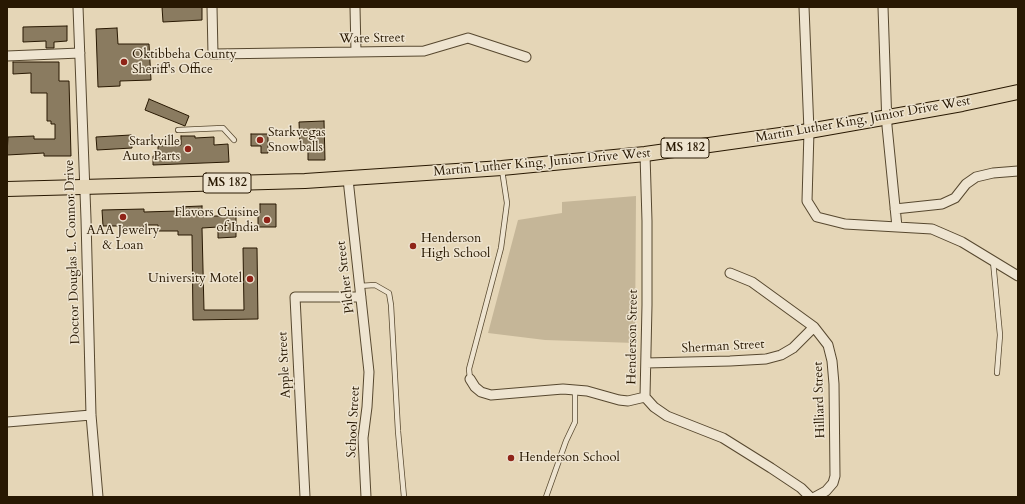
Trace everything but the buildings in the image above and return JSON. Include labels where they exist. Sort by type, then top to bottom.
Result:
[{"type":"main road","name":"Martin Luther King, Junior Drive West","points":[[85,186],[348,179],[502,168],[645,154],[809,131],[887,118],[1018,92]]},
{"type":"main road","name":"MS 182","points":[[7,189],[85,186]]},
{"type":"street","name":"Doctor Douglas L. Connor Drive","points":[[78,7],[85,186],[91,415],[98,497]]},
{"type":"street","name":"Ware Street","points":[[212,7],[213,54],[424,51],[468,38],[526,57]]},
{"type":"street","points":[[355,7],[356,52]]},
{"type":"street","points":[[804,7],[809,131],[807,201],[817,217],[845,224],[932,229],[962,242],[1018,276]]},
{"type":"street","points":[[883,7],[890,166],[897,227]]},
{"type":"street","points":[[7,56],[80,53]]},
{"type":"street","name":"Henderson Street","points":[[645,154],[647,221],[645,397],[654,407],[667,416],[724,438],[801,488],[810,497]]},
{"type":"street","points":[[895,209],[942,204],[955,198],[966,184],[976,177],[993,173],[1018,171]]},
{"type":"street","name":"Pilcher Street","points":[[348,179],[369,372]]},
{"type":"street","name":"Hilliard Street","points":[[730,273],[752,282],[814,327],[828,345],[832,361],[835,476],[833,483],[826,491],[815,497]]},
{"type":"street","name":"Apple Street","points":[[305,497],[295,297],[361,297]]},
{"type":"street","name":"Sherman Street","points":[[646,363],[766,359],[781,355],[793,348],[814,327]]},
{"type":"street","name":"School Street","points":[[366,497],[363,438],[368,407],[369,372]]},
{"type":"street","points":[[470,380],[481,392],[491,395],[575,390],[587,391],[628,401],[645,397]]},
{"type":"street","points":[[7,422],[91,415]]},
{"type":"lane","points":[[178,130],[222,128],[234,140]]},
{"type":"lane","points":[[470,380],[469,369],[501,248],[507,203],[502,168]]},
{"type":"lane","points":[[993,262],[1000,335],[997,373]]},
{"type":"lane","points":[[359,286],[375,285],[389,293],[404,497]]},
{"type":"lane","points":[[546,497],[566,441],[575,422],[575,390]]},
{"type":"shaded area","points":[[636,196],[635,343],[545,340],[488,333],[518,220],[562,213],[562,202]]},
{"type":"place","name":"Oktibbeha County Sheriff's Office","points":[[124,62]]},
{"type":"place","name":"Starkvegas Snowballs","points":[[260,140]]},
{"type":"place","name":"Starkville Auto Parts","points":[[188,149]]},
{"type":"place","name":"AAA Jewelry & Loan","points":[[123,217]]},
{"type":"place","name":"Flavors Cuisine of India","points":[[267,220]]},
{"type":"place","name":"Henderson High School","points":[[413,246]]},
{"type":"place","name":"University Motel","points":[[250,279]]},
{"type":"place","name":"Henderson School","points":[[511,458]]}]
